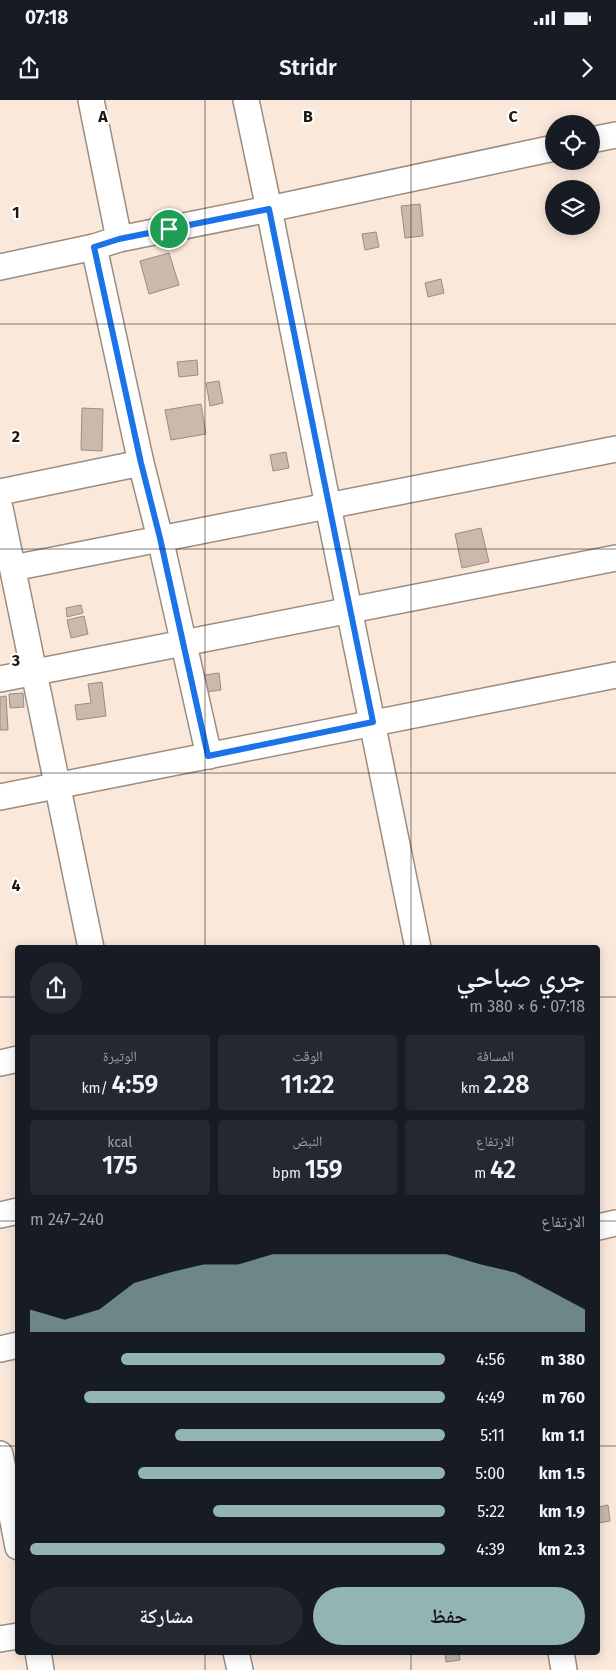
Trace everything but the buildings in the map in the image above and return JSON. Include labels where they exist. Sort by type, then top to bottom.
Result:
[{"type":"street","points":[[91,100],[119,239]]},
{"type":"street","points":[[246,100],[417,945]]},
{"type":"street","points":[[600,138],[616,135]]},
{"type":"street","points":[[0,267],[94,247],[119,239],[545,150]]},
{"type":"street","points":[[94,247],[208,756]]},
{"type":"street","points":[[13,568],[616,449]]},
{"type":"street","points":[[0,492],[141,463]]},
{"type":"street","points":[[0,508],[90,945]]},
{"type":"street","points":[[0,679],[616,558]]},
{"type":"street","points":[[0,797],[616,675]]},
{"type":"street","points":[[0,1063],[15,1060]]},
{"type":"street","points":[[0,1215],[15,1212]]},
{"type":"street","points":[[600,1226],[616,1223]]},
{"type":"street","points":[[0,1349],[15,1346]]},
{"type":"street","points":[[0,1454],[15,1532]]},
{"type":"street","points":[[0,1639],[15,1636]]},
{"type":"street","points":[[38,1655],[41,1670]]},
{"type":"street","points":[[237,1655],[240,1670]]},
{"type":"street","points":[[562,1655],[564,1670]]},
{"type":"route","points":[[269,209],[373,722],[208,756],[94,247],[119,239],[169,229],[269,209]]}]
